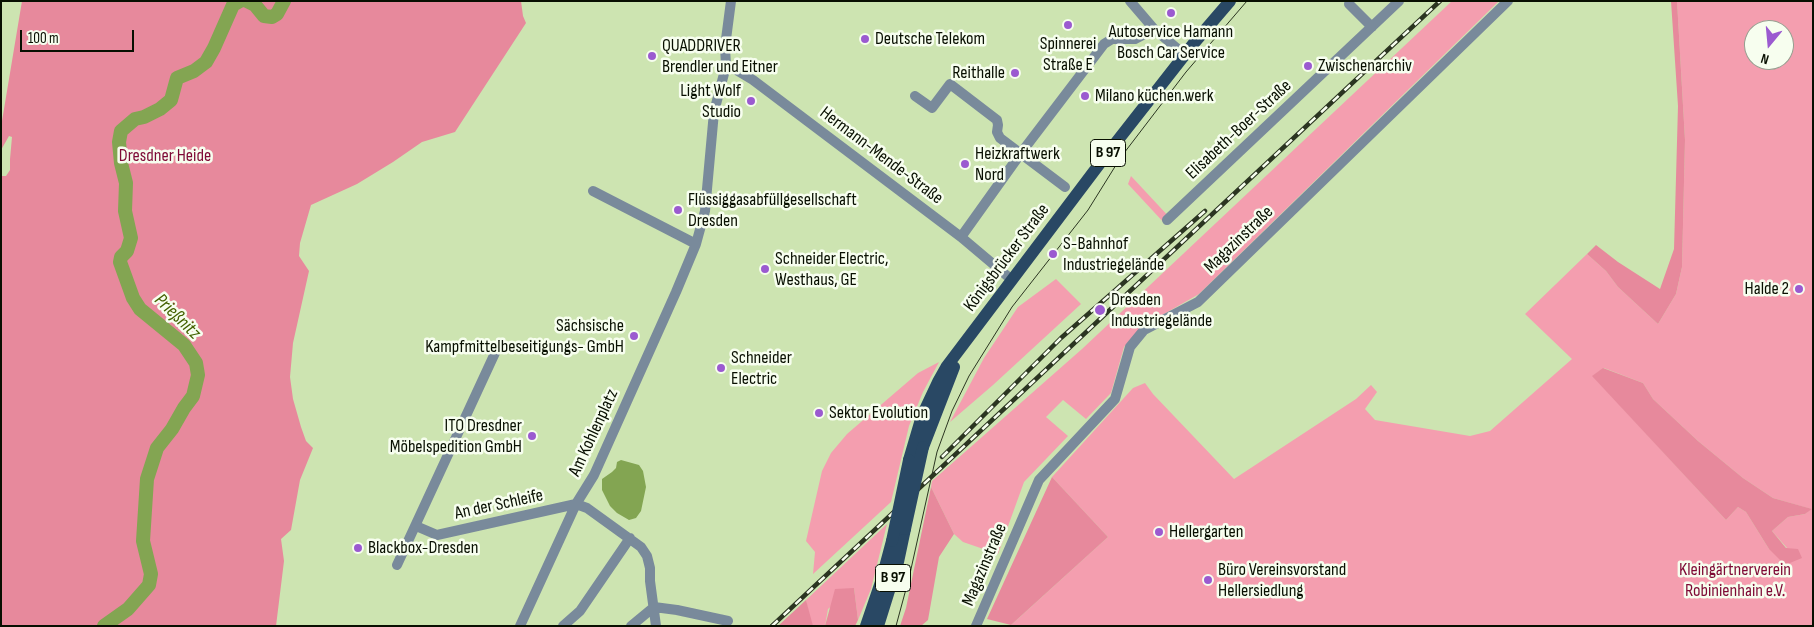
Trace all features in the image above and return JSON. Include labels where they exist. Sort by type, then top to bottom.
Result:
[{"type":"main road","name":"Königsbrücker Straße","points":[[866,626],[892,541],[915,435],[930,398],[947,366],[1107,154],[1230,1]]},
{"type":"main road","name":"Königsbrücker Straße","points":[[878,626],[898,562],[923,447],[939,402],[962,348]]},
{"type":"street","name":"Am Kohlenplatz","points":[[656,626],[647,556],[641,547],[630,538],[587,508],[576,504],[594,475],[696,244],[705,211],[714,112],[726,66],[725,46],[730,1]]},
{"type":"street","points":[[1130,1],[1154,29],[1185,55]]},
{"type":"street","name":"Elisabeth-Boer-Straße","points":[[1167,220],[1399,1]]},
{"type":"street","name":"Magazinstraße","points":[[976,626],[1039,480],[1115,399],[1130,347],[1144,330],[1198,302],[1508,1]]},
{"type":"street","points":[[1349,4],[1372,27]]},
{"type":"street","points":[[961,237],[1021,153],[1104,44],[1112,39],[1135,39],[1154,29]]},
{"type":"street","name":"Hermann-Mende-Straße","points":[[726,66],[753,80],[961,237],[1012,280]]},
{"type":"street","points":[[915,96],[932,108],[950,84],[997,120],[997,132],[1000,138],[1065,187]]},
{"type":"street","points":[[592,191],[696,244]]},
{"type":"street","name":"An der Schleife","points":[[397,565],[495,353]]},
{"type":"street","points":[[520,626],[576,504]]},
{"type":"street","name":"An der Schleife","points":[[416,526],[437,535],[576,504]]},
{"type":"street","points":[[563,626],[580,611],[630,538]]},
{"type":"street","points":[[632,626],[654,608],[677,610],[725,623]]},
{"type":"green space","name":"Dresdner Heide","points":[[22,1],[521,1],[526,23],[455,132],[422,142],[357,184],[311,205],[300,243],[299,256],[309,271],[293,343],[290,377],[293,399],[301,427],[306,441],[313,448],[300,480],[291,530],[281,539],[284,561],[276,626],[1,626],[1,176],[6,176],[10,170],[12,137],[9,136],[1,150],[1,127]]},
{"type":"green space","points":[[1452,1],[1499,1],[1199,294],[1143,326],[1124,347],[1111,393],[1086,419],[1063,400],[1046,417],[1068,436],[1024,482],[998,554],[963,542],[954,534],[931,487],[932,481],[1082,349]]},
{"type":"green space","points":[[1671,1],[1677,1],[1685,140],[1682,267],[1676,294],[1658,324],[1618,287],[1606,271],[1587,254],[1596,245],[1618,262],[1660,289],[1674,249],[1678,106]]},
{"type":"green space","name":"Kleingärtnerverein Robinienhain e.V.","points":[[1677,1],[1813,1],[1813,626],[1010,626],[1108,537],[1052,477],[1133,388],[1145,383],[1153,394],[1234,479],[1356,399],[1371,385],[1377,392],[1365,409],[1375,420],[1470,436],[1490,431],[1572,359],[1525,314],[1587,254],[1606,271],[1618,287],[1658,324],[1676,294],[1682,267],[1685,140]],"holes":[[[1604,368],[1643,383],[1653,399],[1698,441],[1743,478],[1773,498],[1811,509],[1805,514],[1788,517],[1772,531],[1787,548],[1769,549],[1746,512],[1738,507],[1726,520],[1593,376]]]},
{"type":"green space","points":[[1131,176],[1172,220],[1166,225],[1128,184]]},
{"type":"green space","points":[[1056,279],[1081,304],[950,422],[984,358],[1018,307]]},
{"type":"green space","points":[[939,362],[923,392],[909,426],[891,502],[813,574],[815,552],[806,541],[822,471],[831,453],[847,434],[918,373]]},
{"type":"green space","points":[[1603,368],[1643,383],[1653,399],[1698,441],[1743,478],[1773,498],[1812,509],[1805,514],[1788,517],[1772,531],[1786,548],[1798,549],[1802,558],[1785,565],[1769,549],[1746,512],[1738,507],[1726,520],[1592,376]]},
{"type":"green space","points":[[1052,477],[1108,537],[1011,625],[987,619]]},
{"type":"green space","points":[[931,487],[954,534],[939,557],[928,620],[921,626],[900,626],[906,608]]},
{"type":"green space","points":[[887,524],[871,589],[858,620],[854,588],[828,609],[825,626],[811,626],[806,600]]},
{"type":"green space","points":[[854,588],[858,620],[855,626],[825,626],[835,589]]},
{"type":"green space","points":[[806,600],[813,626],[778,626]]},
{"type":"shaded area","points":[[621,460],[639,465],[643,471],[646,487],[641,511],[636,518],[629,520],[610,506],[602,490],[602,479],[616,468],[617,462]]},
{"type":"waterway","name":"Prießnitz","points":[[104,626],[128,609],[149,585],[151,574],[143,541],[147,479],[157,448],[172,429],[193,396],[198,375],[196,363],[184,345],[140,309],[133,298],[120,262],[121,257],[127,251],[131,238],[125,211],[126,183],[121,163],[119,142],[121,131],[135,119],[160,109],[171,100],[177,78],[194,71],[206,62],[233,5],[240,1]]},
{"type":"waterway","name":"Prießnitz","points":[[247,1],[255,5],[264,16],[272,17],[277,14],[284,1]]},
{"type":"tram line","points":[[896,626],[909,578],[937,452],[952,411],[969,376],[1012,307],[1088,210],[1121,157],[1186,72],[1247,1]]},
{"type":"railway","points":[[772,626],[1440,1]]},
{"type":"railway","points":[[942,457],[1061,338],[1205,211]]},
{"type":"place","name":"Autoservice Hamann Bosch Car Service","points":[[1171,13]]},
{"type":"place","name":"Spinnerei Straße E","points":[[1068,25]]},
{"type":"place","name":"Deutsche Telekom","points":[[865,39]]},
{"type":"place","name":"QUADDRIVER Brendler und Eitner","points":[[652,56]]},
{"type":"place","name":"Zwischenarchiv","points":[[1308,66]]},
{"type":"place","name":"Reithalle","points":[[1015,73]]},
{"type":"place","name":"Milano küchen.werk","points":[[1085,96]]},
{"type":"place","name":"Light Wolf Studio","points":[[751,101]]},
{"type":"place","name":"Heizkraftwerk Nord","points":[[965,164]]},
{"type":"place","name":"Flüssiggasabfüllgesellschaft Dresden","points":[[678,210]]},
{"type":"place","name":"S-Bahnhof Industriegelände","points":[[1053,254]]},
{"type":"place","name":"Schneider Electric, Westhaus, GE","points":[[765,269]]},
{"type":"place","name":"Halde 2","points":[[1799,289]]},
{"type":"place","name":"Dresden Industriegelände","points":[[1100,310]]},
{"type":"place","name":"Sächsische Kampfmittelbeseitigungs- GmbH","points":[[634,336]]},
{"type":"place","name":"Schneider Electric","points":[[721,368]]},
{"type":"place","name":"Sektor Evolution","points":[[819,413]]},
{"type":"place","name":"ITO Dresdner Möbelspedition GmbH","points":[[532,436]]},
{"type":"place","name":"Hellergarten","points":[[1159,532]]},
{"type":"place","name":"Blackbox-Dresden","points":[[358,548]]},
{"type":"place","name":"Büro Vereinsvorstand Hellersiedlung","points":[[1208,580]]}]
